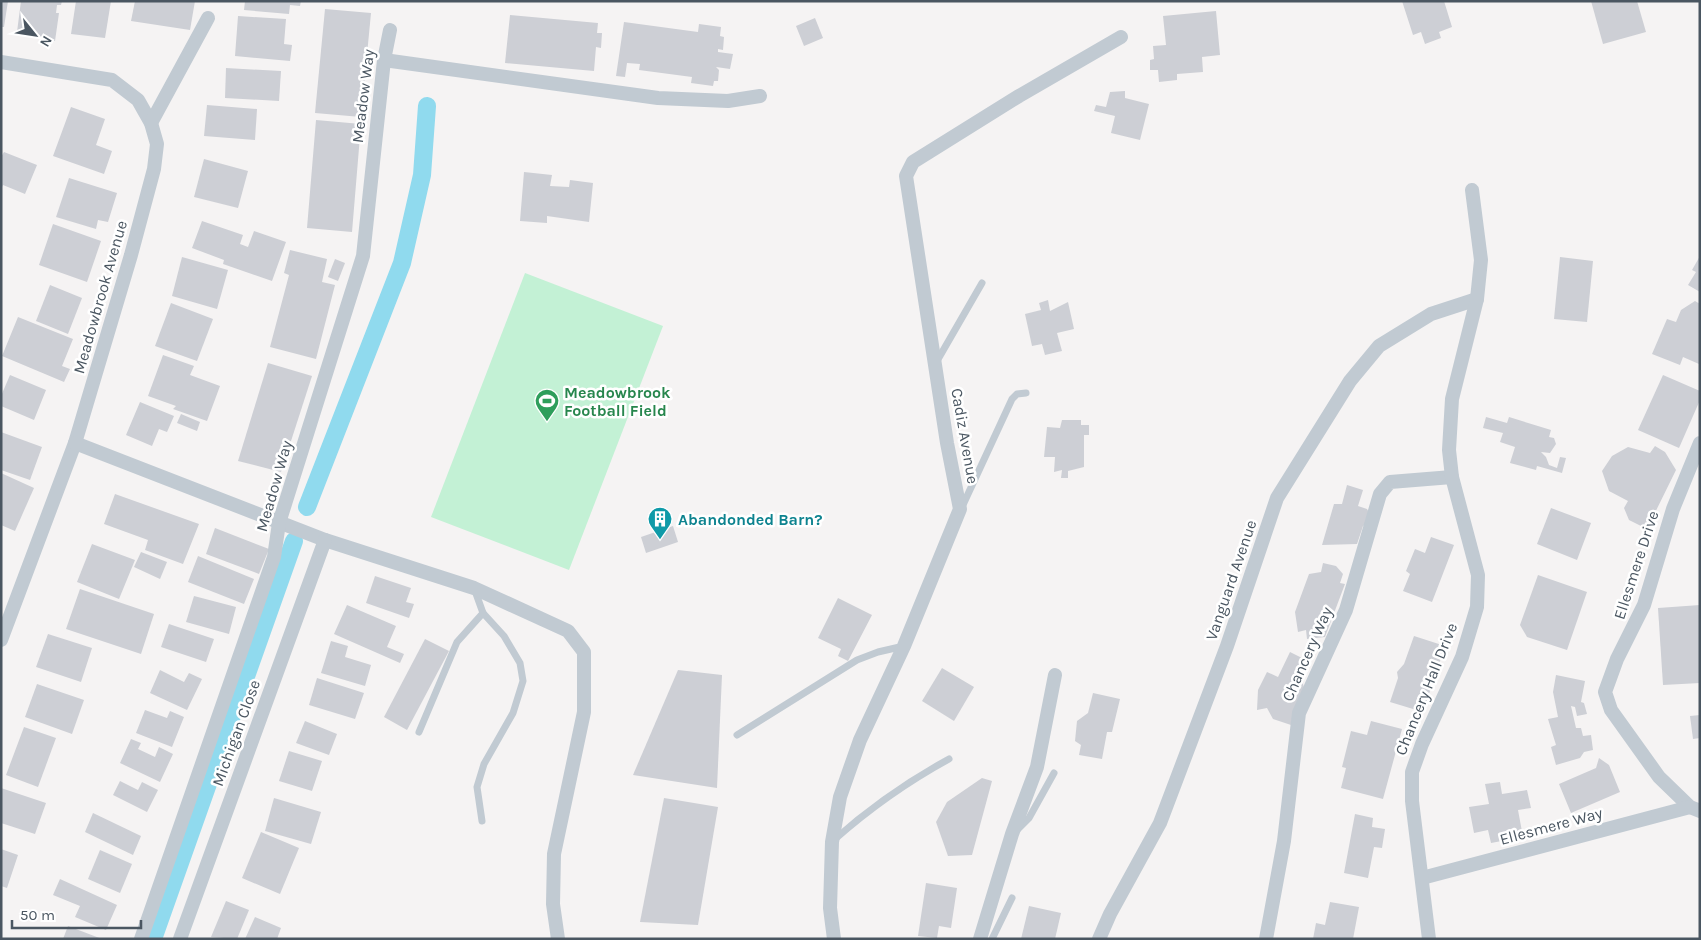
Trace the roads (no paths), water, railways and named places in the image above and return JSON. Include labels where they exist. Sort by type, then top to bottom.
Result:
[{"type":"street","points":[[151,123],[208,18]]},
{"type":"street","name":"Meadow Way","points":[[141,939],[274,557],[279,523],[363,256],[384,60],[390,30]]},
{"type":"street","name":"Cadiz Avenue","points":[[834,939],[830,908],[832,842],[840,797],[860,740],[904,646],[960,509],[906,176],[913,162],[1019,96],[1121,37]]},
{"type":"street","points":[[384,60],[658,98],[728,101],[760,96]]},
{"type":"street","name":"Meadowbrook Avenue","points":[[1,62],[112,80],[138,100],[151,123],[157,144],[154,169],[75,443],[1,640]]},
{"type":"street","name":"Chancery Hall Drive","points":[[1429,939],[1412,801],[1412,772],[1422,744],[1462,657],[1477,607],[1478,575],[1452,477],[1449,450],[1452,399],[1477,299],[1481,260],[1472,190]]},
{"type":"street","name":"Vanguard Avenue","points":[[1099,939],[1110,914],[1160,823],[1227,646],[1278,498],[1350,381],[1379,346],[1431,314],[1477,299]]},
{"type":"street","points":[[75,443],[325,540],[474,588],[568,631],[584,652],[584,712],[573,774],[554,854],[554,904],[558,939]]},
{"type":"street","name":"Ellesmere Drive","points":[[1695,809],[1659,777],[1611,710],[1605,692],[1617,659],[1644,605],[1673,508],[1700,443]]},
{"type":"street","name":"Chancery Way","points":[[1266,939],[1284,841],[1299,713],[1346,610],[1380,494],[1390,482],[1452,477]]},
{"type":"street","name":"Michigan Close","points":[[180,939],[325,540]]},
{"type":"street","points":[[980,939],[1012,834],[1037,767],[1055,675]]},
{"type":"street","name":"Ellesmere Way","points":[[1422,878],[1695,809]]},
{"type":"lane","points":[[935,364],[982,283]]},
{"type":"lane","points":[[960,509],[1012,399],[1017,394],[1026,393]]},
{"type":"lane","points":[[474,588],[483,613],[504,636],[520,662],[523,681],[513,713],[484,764],[476,787],[482,821]]},
{"type":"lane","points":[[418,732],[457,642],[483,613]]},
{"type":"lane","points":[[737,735],[857,660],[878,652],[904,646]]},
{"type":"lane","points":[[832,842],[882,799],[949,759]]},
{"type":"lane","points":[[1012,834],[1029,818],[1054,773]]},
{"type":"lane","points":[[992,939],[1012,898]]},
{"type":"waterway","points":[[307,507],[402,263],[422,175],[427,106]]},
{"type":"waterway","points":[[153,939],[294,541]]},
{"type":"place","name":"Meadowbrook Football Field","points":[[547,422]]},
{"type":"place","name":"Abandonded Barn?","points":[[660,540]]}]
